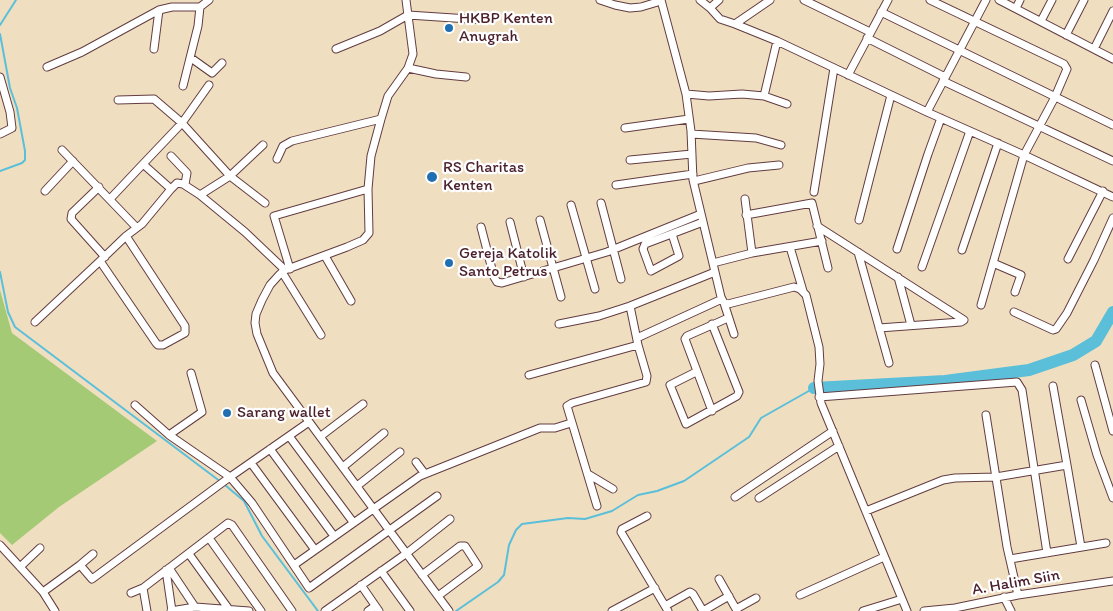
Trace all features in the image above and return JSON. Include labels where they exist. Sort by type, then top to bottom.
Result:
[{"type":"street","points":[[47,68],[82,52],[159,10],[172,7],[200,7],[208,0]]},
{"type":"street","points":[[406,0],[414,54],[408,68],[391,91],[380,119],[371,156],[368,189],[371,231],[363,240],[286,270],[273,281],[262,300],[256,314],[256,328],[270,368],[448,611]]},
{"type":"street","points":[[600,0],[615,6],[630,8],[641,7],[661,0],[686,94],[691,134],[693,177],[715,272],[734,334]]},
{"type":"street","points":[[700,0],[719,18],[777,41],[1113,197]]},
{"type":"street","points":[[710,8],[719,0]]},
{"type":"street","points":[[735,24],[770,0]]},
{"type":"street","points":[[804,0],[944,79],[1113,161]]},
{"type":"street","points":[[848,75],[888,0]]},
{"type":"street","points":[[930,0],[1065,65],[1067,71],[1024,155],[981,305]]},
{"type":"street","points":[[927,112],[986,0]]},
{"type":"street","points":[[999,0],[1113,59]]},
{"type":"street","points":[[1016,8],[1020,0]]},
{"type":"street","points":[[1041,21],[1052,0]]},
{"type":"street","points":[[1066,35],[1084,0]]},
{"type":"street","points":[[183,86],[198,26],[200,7]]},
{"type":"street","points":[[154,49],[159,10]]},
{"type":"street","points":[[1094,49],[1113,11]]},
{"type":"street","points":[[881,12],[1113,125]]},
{"type":"street","points":[[336,50],[408,15],[484,20]]},
{"type":"street","points":[[764,96],[777,41]]},
{"type":"street","points":[[191,58],[212,73],[222,63]]},
{"type":"street","points":[[408,68],[436,74],[466,77]]},
{"type":"street","points":[[814,192],[834,68]]},
{"type":"street","points":[[0,77],[10,112],[12,128],[0,134]]},
{"type":"street","points":[[110,199],[182,123],[210,85]]},
{"type":"street","points":[[686,94],[764,96],[787,104]]},
{"type":"street","points":[[859,220],[891,95]]},
{"type":"street","points":[[118,100],[154,99],[182,123],[230,176],[265,203]]},
{"type":"street","points":[[897,249],[941,118]]},
{"type":"street","points":[[277,159],[283,146],[292,142],[380,119]]},
{"type":"street","points":[[625,128],[689,119]]},
{"type":"street","points":[[922,267],[970,131]]},
{"type":"street","points":[[691,134],[756,138],[781,145]]},
{"type":"street","points":[[962,250],[998,143]]},
{"type":"street","points":[[200,195],[230,176],[263,145]]},
{"type":"street","points":[[62,150],[136,227]]},
{"type":"street","points":[[630,160],[692,154]]},
{"type":"street","points":[[171,156],[187,173],[185,184]]},
{"type":"street","points":[[45,190],[73,162]]},
{"type":"street","points":[[143,164],[171,189]]},
{"type":"street","points":[[616,184],[693,177],[779,165]]},
{"type":"street","points":[[35,322],[126,236],[142,224],[177,183],[185,184],[200,195],[245,232],[286,270]]},
{"type":"street","points":[[99,187],[72,213],[71,219],[103,259],[158,345],[163,345],[185,332],[185,326],[126,236]]},
{"type":"street","points":[[321,335],[286,270],[274,216],[368,189]]},
{"type":"street","points":[[1068,259],[1103,192]]},
{"type":"street","points":[[745,199],[752,254]]},
{"type":"street","points":[[601,203],[621,279]]},
{"type":"street","points":[[746,215],[812,203],[828,268]]},
{"type":"street","points":[[571,205],[595,289]]},
{"type":"street","points":[[481,227],[494,278],[496,282],[502,283],[614,249],[702,214]]},
{"type":"street","points":[[1014,312],[1053,330],[1056,329],[1067,313],[1113,218]]},
{"type":"street","points":[[540,220],[561,297]]},
{"type":"street","points":[[510,222],[524,277]]},
{"type":"street","points":[[672,234],[679,256],[651,271],[643,249],[644,245],[672,234],[704,222]]},
{"type":"street","points":[[817,226],[964,320],[962,322],[879,328]]},
{"type":"street","points":[[713,263],[822,241]]},
{"type":"street","points":[[790,247],[803,292]]},
{"type":"street","points":[[858,252],[889,363]]},
{"type":"street","points":[[325,256],[351,301]]},
{"type":"street","points":[[993,263],[1021,275],[1015,292]]},
{"type":"street","points":[[559,324],[599,316],[630,306],[715,272]]},
{"type":"street","points":[[898,277],[911,325]]},
{"type":"street","points":[[723,301],[729,304],[792,287],[798,288],[807,297],[819,347],[818,382],[819,397],[823,411],[907,611]]},
{"type":"street","points":[[529,375],[637,342],[723,301]]},
{"type":"street","points":[[597,506],[567,408],[568,404],[646,382],[648,376],[637,342],[630,306]]},
{"type":"street","points":[[712,411],[685,338],[728,318]]},
{"type":"street","points":[[696,372],[670,385],[686,424],[737,396],[739,392],[712,324]]},
{"type":"street","points":[[1095,365],[1113,431]]},
{"type":"street","points":[[169,435],[202,412],[191,373]]},
{"type":"street","points":[[819,397],[1017,382],[1022,390],[1047,553]]},
{"type":"street","points":[[1053,386],[1081,548]]},
{"type":"street","points":[[1081,400],[1097,455],[1113,498]]},
{"type":"street","points":[[321,436],[363,404]]},
{"type":"street","points":[[135,405],[169,435],[228,479],[252,503],[309,588],[437,496]]},
{"type":"street","points":[[986,415],[1010,559],[1018,595]]},
{"type":"street","points":[[80,565],[92,579],[228,479],[310,422]]},
{"type":"street","points":[[294,565],[353,522],[425,474],[542,428],[555,428],[571,423]]},
{"type":"street","points":[[735,497],[833,431]]},
{"type":"street","points":[[343,466],[384,433]]},
{"type":"street","points":[[289,436],[353,522]]},
{"type":"street","points":[[759,498],[839,446]]},
{"type":"street","points":[[270,449],[334,536]]},
{"type":"street","points":[[357,486],[400,452]]},
{"type":"street","points":[[416,462],[425,474]]},
{"type":"street","points":[[251,463],[315,550]]},
{"type":"street","points":[[866,511],[943,480],[996,477],[1067,465]]},
{"type":"street","points":[[588,474],[613,489]]},
{"type":"street","points":[[647,516],[621,532],[666,608],[690,592],[703,611],[729,596]]},
{"type":"street","points":[[326,610],[407,553],[450,519]]},
{"type":"street","points":[[131,593],[143,588],[230,523],[292,611]]},
{"type":"street","points":[[209,538],[260,611]]},
{"type":"street","points":[[1010,559],[1106,544]]},
{"type":"street","points":[[0,545],[43,592],[55,611]]},
{"type":"street","points":[[422,575],[462,545],[478,565],[438,596]]},
{"type":"street","points":[[20,567],[40,548]]},
{"type":"street","points":[[43,592],[93,554]]},
{"type":"street","points":[[189,554],[228,608]]},
{"type":"street","points":[[800,595],[884,557]]},
{"type":"street","points":[[168,569],[195,607]]},
{"type":"street","points":[[168,569],[171,611],[195,607],[249,611]]},
{"type":"street","points":[[381,571],[410,611]]},
{"type":"street","points":[[719,579],[736,610],[756,598]]},
{"type":"street","name":"A. Halim Siin","points":[[924,611],[955,609],[1004,597],[1113,581]]},
{"type":"street","points":[[362,585],[377,608],[368,611]]},
{"type":"street","points":[[143,588],[146,611]]},
{"type":"street","points":[[612,611],[655,588]]},
{"type":"street","points":[[1004,597],[1011,611]]},
{"type":"street","points":[[863,611],[902,598]]},
{"type":"green space","points":[[0,290],[12,333],[157,441],[59,507],[12,545],[0,533]]},
{"type":"waterway","points":[[0,25],[16,0]]},
{"type":"waterway","points":[[0,34],[10,88],[17,108],[25,151],[25,160],[22,163],[0,171]]},
{"type":"waterway","points":[[0,272],[8,312],[15,327],[221,482]]},
{"type":"waterway","points":[[814,388],[945,381],[1029,370],[1073,355],[1096,341],[1113,312]]},
{"type":"waterway","points":[[456,611],[498,582],[504,575],[509,545],[516,530],[522,524],[568,518],[585,519],[612,511],[638,495],[657,491],[684,481],[749,437],[761,418],[814,388]]},
{"type":"waterway","points":[[225,485],[244,501],[262,536],[318,611]]},
{"type":"place","name":"HKBP Kenten Anugrah","points":[[449,28]]},
{"type":"place","name":"RS Charitas Kenten","points":[[432,177]]},
{"type":"place","name":"Gereja Katolik Santo Petrus","points":[[449,263]]},
{"type":"place","name":"Sarang wallet","points":[[227,413]]}]
